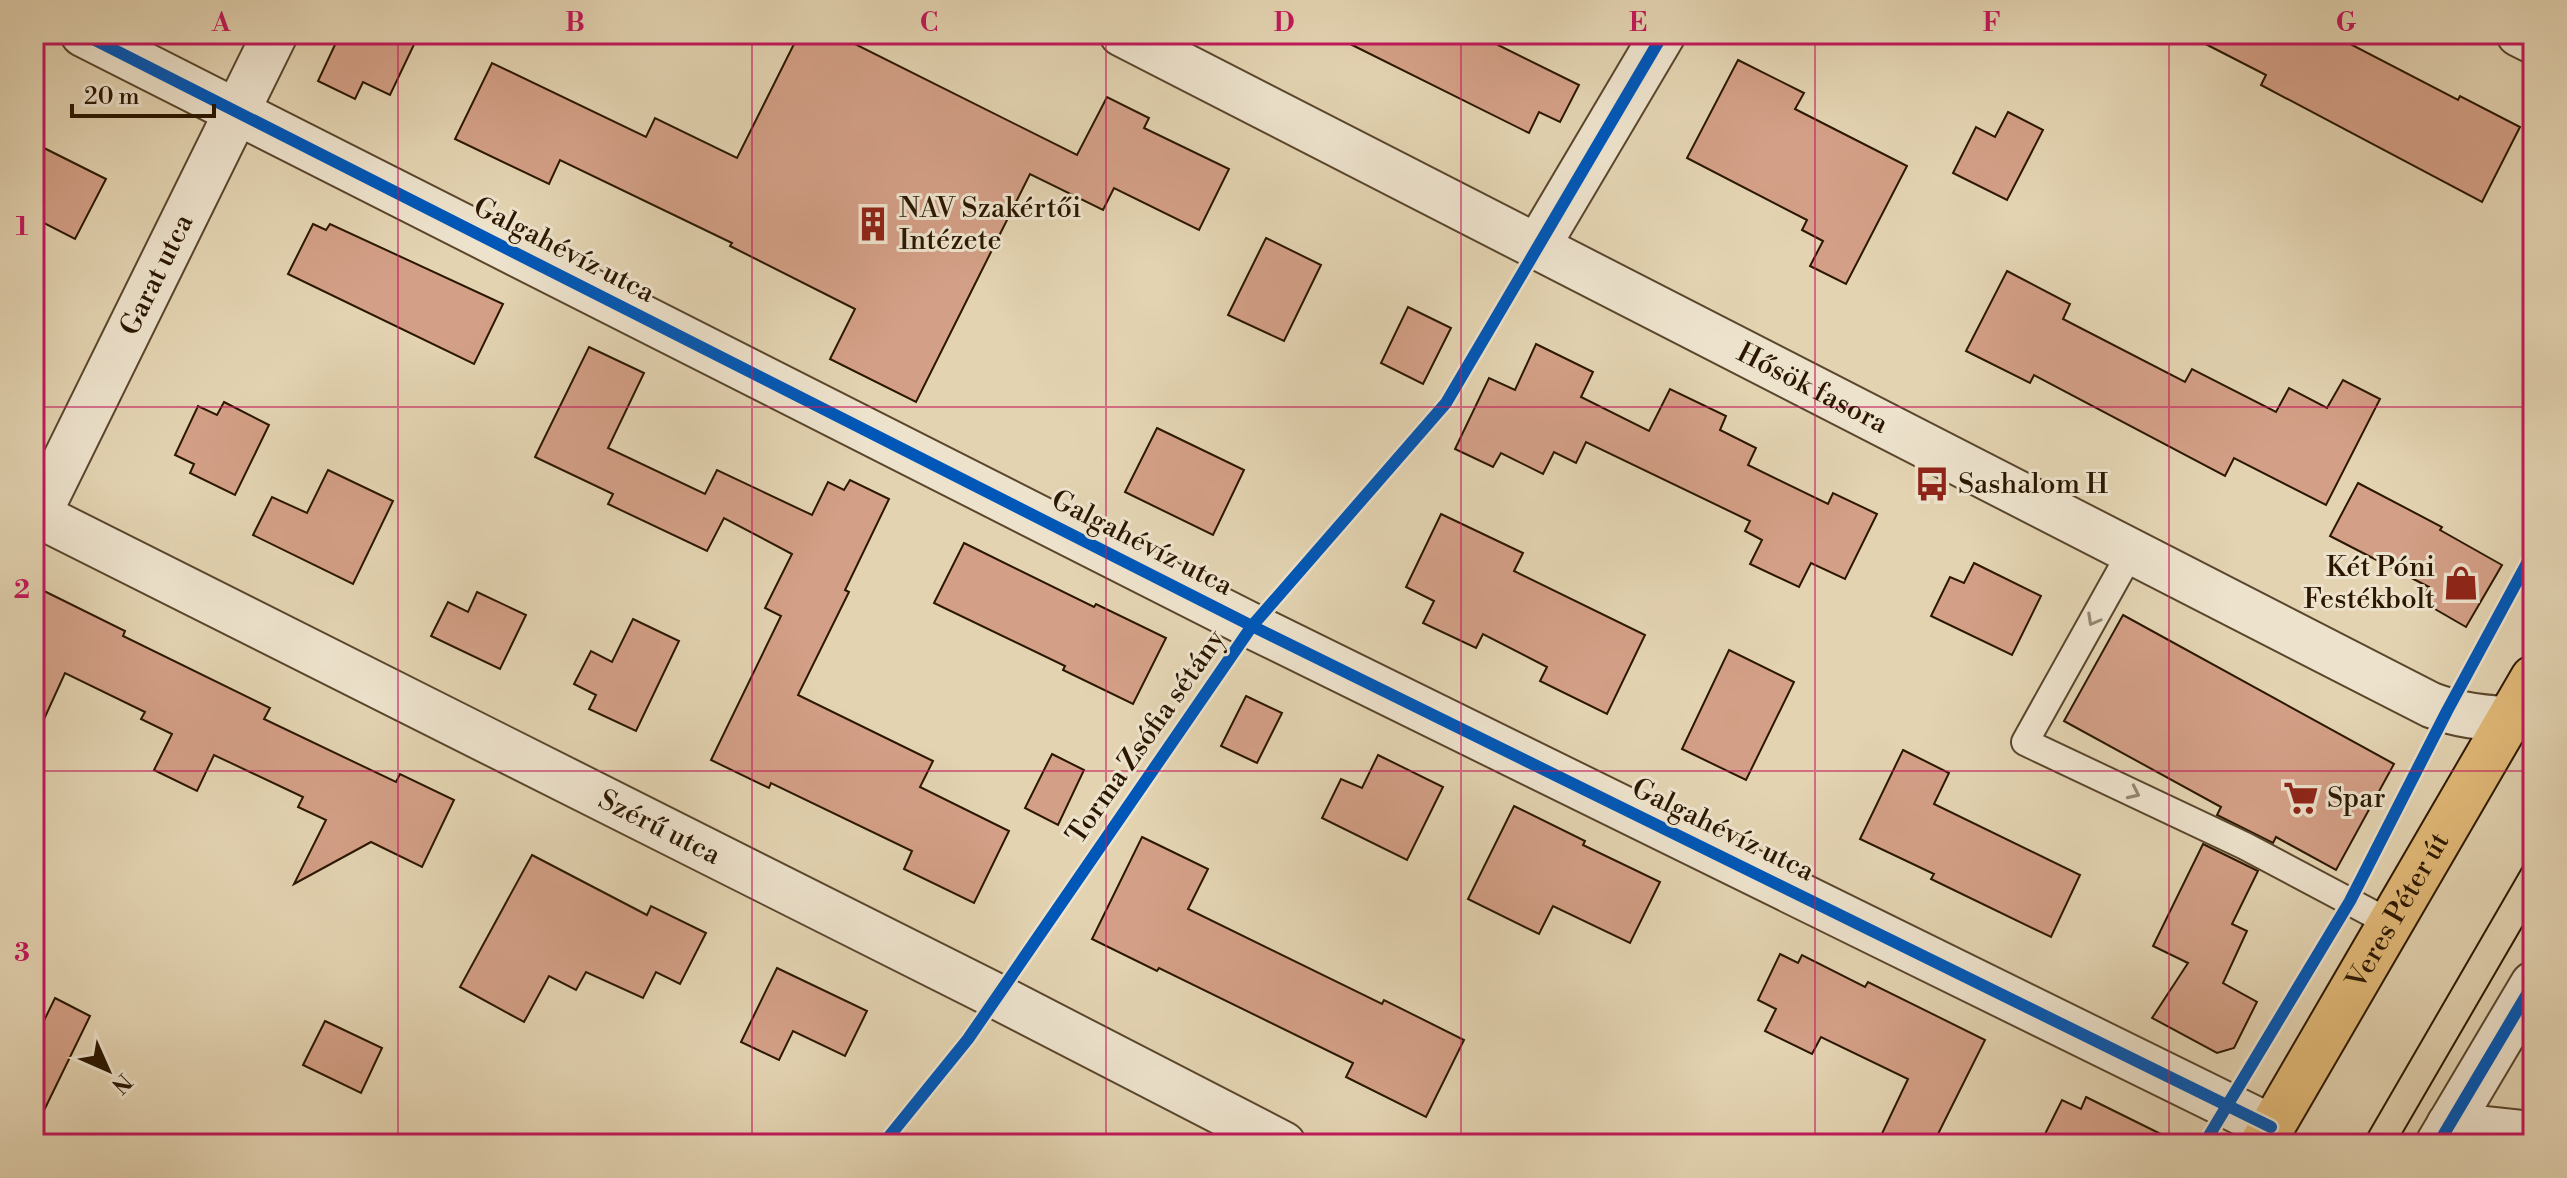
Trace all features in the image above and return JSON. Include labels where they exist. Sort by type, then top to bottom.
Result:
[{"type":"main road","name":"Veres Péter út","points":[[2266,1136],[2390,923],[2521,720],[2533,678]]},
{"type":"street","name":"Galgahévíz utca","points":[[83,34],[2266,1136]]},
{"type":"street","name":"Garat utca","points":[[36,514],[275,34]]},
{"type":"street","name":"Hősök fasora","points":[[1122,34],[2431,705],[2447,711],[2521,720]]},
{"type":"street","points":[[1537,247],[1663,34]]},
{"type":"street","points":[[2519,34],[2533,41]]},
{"type":"street","name":"Szérű utca","points":[[36,514],[996,996],[1283,1144]]},
{"type":"street","points":[[2443,1134],[2533,984]]},
{"type":"street","points":[[2443,1134],[2533,1134]]},
{"type":"lane","points":[[2131,552],[2025,742],[2245,846],[2390,923]]},
{"type":"building","points":[[340,34],[419,34],[390,95],[363,82],[355,99],[318,81]]},
{"type":"building","name":"NAV Szakértői Intézete","points":[[799,34],[835,34],[1077,155],[1107,97],[1149,118],[1144,128],[1229,169],[1199,230],[1114,188],[1103,210],[1030,174],[916,402],[830,359],[855,309],[730,246],[732,243],[560,160],[549,184],[455,139],[492,63],[646,137],[655,118],[737,158]]},
{"type":"building","points":[[1330,34],[1503,34],[1498,45],[1579,85],[1560,122],[1539,112],[1529,133]]},
{"type":"building","points":[[2186,34],[2331,34],[2458,100],[2460,96],[2520,127],[2482,202],[2261,85],[2266,75]]},
{"type":"building","points":[[1738,60],[1804,93],[1795,109],[1907,166],[1846,284],[1810,266],[1823,241],[1802,230],[1807,220],[1687,158]]},
{"type":"building","points":[[2008,112],[2043,130],[2007,200],[1953,173],[1976,127],[1995,137]]},
{"type":"building","points":[[34,143],[106,179],[75,239],[34,218]]},
{"type":"building","points":[[313,224],[326,230],[330,224],[503,304],[474,364],[288,274]]},
{"type":"building","points":[[1266,238],[1321,265],[1284,341],[1228,315]]},
{"type":"building","points":[[2007,271],[2070,304],[2063,319],[2185,382],[2192,369],[2276,412],[2289,388],[2327,408],[2343,380],[2380,399],[2326,505],[2234,458],[2225,476],[2034,375],[2030,383],[1966,351]]},
{"type":"building","points":[[1408,307],[1451,328],[1423,384],[1381,363]]},
{"type":"building","points":[[1536,344],[1593,372],[1581,397],[1649,431],[1670,389],[1726,416],[1720,430],[1756,448],[1748,465],[1828,504],[1833,493],[1877,514],[1845,579],[1811,563],[1799,587],[1750,564],[1762,540],[1745,531],[1750,521],[1586,442],[1576,463],[1554,452],[1543,474],[1501,453],[1493,467],[1455,449],[1489,378],[1515,390]]},
{"type":"building","points":[[589,347],[644,373],[608,448],[705,494],[717,470],[812,515],[828,482],[844,490],[850,480],[889,499],[845,590],[849,592],[798,695],[933,761],[920,787],[1009,831],[974,903],[904,869],[912,851],[771,783],[769,788],[711,760],[781,616],[765,608],[792,554],[724,518],[707,551],[608,504],[613,494],[535,457]]},
{"type":"building","points":[[224,402],[269,425],[235,495],[190,473],[194,464],[175,455],[198,406],[217,415]]},
{"type":"building","points":[[1157,428],[1244,470],[1213,535],[1125,492]]},
{"type":"building","points":[[328,470],[393,501],[353,584],[253,535],[272,497],[307,513]]},
{"type":"building","points":[[2358,483],[2442,527],[2440,530],[2502,565],[2466,627],[2421,601],[2429,587],[2330,536]]},
{"type":"building","points":[[1441,514],[1523,553],[1514,571],[1645,635],[1607,714],[1540,681],[1547,667],[1483,634],[1476,648],[1423,623],[1434,601],[1406,587]]},
{"type":"building","points":[[964,543],[1094,607],[1096,604],[1166,638],[1133,704],[1063,670],[1065,666],[934,603]]},
{"type":"building","points":[[1974,563],[2041,596],[2012,655],[1931,616],[1950,577],[1964,583]]},
{"type":"building","points":[[34,586],[125,631],[123,636],[270,708],[264,719],[396,782],[400,774],[454,800],[422,867],[371,842],[294,884],[326,820],[298,807],[303,797],[214,755],[197,791],[154,770],[172,734],[141,719],[145,712],[65,673],[34,741]]},
{"type":"building","points":[[477,592],[526,615],[500,669],[431,636],[448,602],[468,612]]},
{"type":"building","points":[[2123,615],[2394,764],[2336,870],[2276,837],[2273,843],[2217,815],[2221,807],[2064,721]]},
{"type":"building","points":[[633,619],[679,641],[636,731],[589,709],[596,695],[574,684],[591,651],[612,662]]},
{"type":"building","points":[[1729,650],[1794,682],[1746,780],[1682,749]]},
{"type":"building","points":[[1246,696],[1282,713],[1257,763],[1221,746]]},
{"type":"building","points":[[1903,750],[1949,773],[1934,804],[2080,875],[2051,937],[1931,879],[1934,874],[1860,839]]},
{"type":"building","points":[[1052,754],[1084,770],[1058,825],[1025,808]]},
{"type":"building","points":[[1378,755],[1443,787],[1407,860],[1322,818],[1341,779],[1362,788]]},
{"type":"building","points":[[1514,806],[1585,841],[1583,845],[1660,882],[1630,943],[1553,906],[1539,934],[1468,899]]},
{"type":"building","points":[[1142,837],[1208,869],[1188,909],[1382,1004],[1384,1000],[1464,1040],[1426,1117],[1346,1077],[1353,1063],[1159,968],[1157,971],[1092,939]]},
{"type":"building","points":[[2203,844],[2258,871],[2232,924],[2247,931],[2223,983],[2257,1002],[2234,1048],[2217,1053],[2152,1018],[2188,963],[2153,946]]},
{"type":"building","points":[[532,855],[647,915],[651,906],[706,933],[680,984],[656,972],[643,998],[586,972],[576,990],[549,976],[524,1022],[460,987]]},
{"type":"building","points":[[1780,954],[1798,963],[1802,955],[1865,987],[1868,982],[1985,1040],[1933,1144],[1877,1144],[1908,1079],[1821,1037],[1812,1054],[1765,1031],[1776,1009],[1758,1000]]},
{"type":"building","points":[[777,968],[867,1011],[845,1056],[793,1031],[779,1060],[741,1042]]},
{"type":"building","points":[[55,998],[90,1016],[34,1131],[34,1041]]},
{"type":"building","points":[[325,1021],[382,1048],[361,1093],[303,1065]]},
{"type":"building","points":[[2086,1097],[2181,1144],[2040,1144],[2062,1100],[2081,1109]]},
{"type":"tram line","points":[[2362,1144],[2533,849]]},
{"type":"tram line","points":[[2396,1144],[2533,908]]},
{"type":"cycle path","points":[[83,34],[1252,626],[2271,1127]]},
{"type":"cycle path","name":"Torma Zsófia sétány","points":[[883,1144],[968,1039],[1252,626],[1446,403],[1663,34]]},
{"type":"cycle path","points":[[2204,1144],[2350,901],[2533,552]]},
{"type":"cycle path","points":[[2438,1144],[2533,984]]},
{"type":"place","name":"NAV Szakértői Intézete","points":[[873,224]]},
{"type":"place","name":"Sashalom H","points":[[1932,484]]},
{"type":"place","name":"Két Póni Festékbolt","points":[[2461,583]]},
{"type":"place","name":"Spar","points":[[2301,798]]}]
